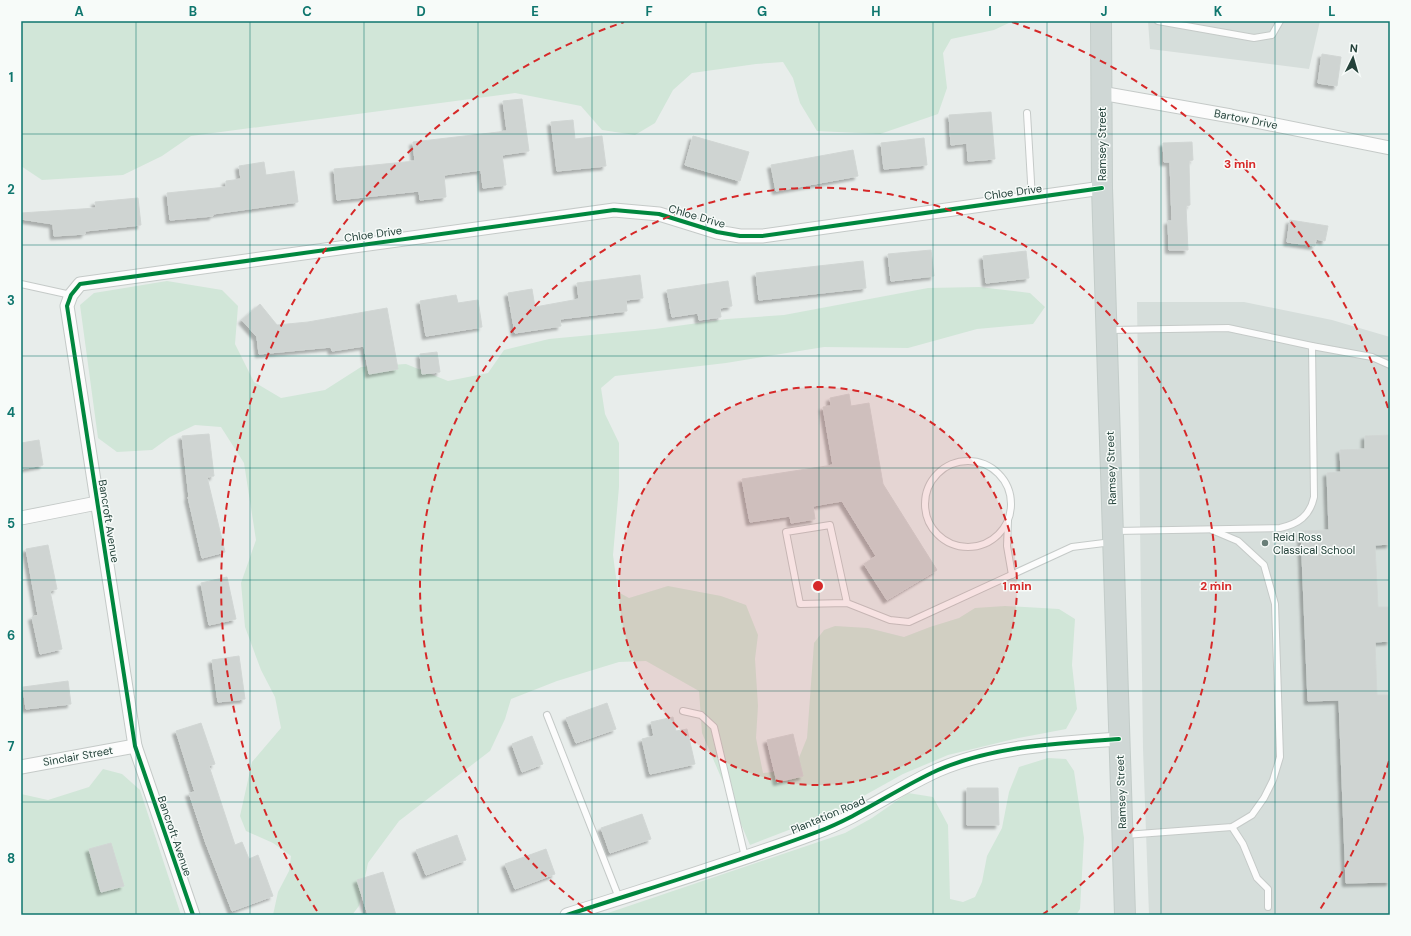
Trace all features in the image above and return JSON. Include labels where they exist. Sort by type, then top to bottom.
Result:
[{"type":"main road","name":"Ramsey Street","points":[[1101,21],[1102,188],[1125,915]]},
{"type":"street","name":"Bartow Drive","points":[[1101,92],[1390,148]]},
{"type":"street","name":"Chloe Drive","points":[[72,295],[80,284],[614,210],[660,214],[717,232],[740,236],[762,236],[1102,188]]},
{"type":"street","name":"Bancroft Avenue","points":[[72,295],[67,306],[135,746],[193,915]]},
{"type":"street","points":[[21,518],[97,503]]},
{"type":"street","name":"Plantation Road","points":[[567,915],[818,832],[860,814],[909,784],[940,770],[972,759],[1050,744],[1119,739]]},
{"type":"street","name":"Sinclair Street","points":[[21,766],[135,746]]},
{"type":"lane","points":[[1158,21],[1254,38],[1272,35],[1280,21]]},
{"type":"lane","points":[[1027,113],[1032,199]]},
{"type":"lane","points":[[21,284],[72,295]]},
{"type":"lane","points":[[1106,330],[1228,328],[1372,357],[1390,365]]},
{"type":"lane","points":[[847,603],[830,524],[786,532],[800,604],[847,603],[890,620],[909,622],[1072,547],[1113,536],[1209,529],[1280,528],[1292,526],[1302,519],[1311,509],[1314,497],[1312,346]]},
{"type":"lane","points":[[1008,519],[1001,532],[990,541],[977,546],[964,547],[950,543],[938,535],[930,524],[926,511],[925,497],[930,484],[938,473],[950,465],[964,461],[979,463],[992,468],[1002,478],[1009,491],[1011,505],[1008,519],[1007,546],[1012,575]]},
{"type":"lane","points":[[1122,835],[1232,827],[1252,815],[1264,798],[1273,780],[1280,757],[1275,604],[1264,565],[1238,541],[1209,529]]},
{"type":"lane","points":[[683,711],[701,715],[714,727],[745,857]]},
{"type":"lane","points":[[547,715],[619,898]]},
{"type":"lane","points":[[1232,827],[1243,844],[1257,878],[1268,889],[1268,907]]},
{"type":"shaded area","points":[[1148,21],[1320,21],[1309,69],[1150,49]]},
{"type":"shaded area","name":"Reid Ross Classical School","points":[[1137,302],[1244,302],[1332,320],[1390,337],[1390,915],[1149,915],[1143,749]]},
{"type":"green space","points":[[21,21],[1013,21],[994,30],[951,39],[943,53],[947,88],[938,114],[880,134],[817,131],[800,103],[793,78],[783,62],[756,64],[692,73],[673,90],[655,123],[635,135],[602,130],[581,106],[515,93],[191,136],[162,156],[123,175],[42,180],[21,166]]},
{"type":"green space","points":[[167,281],[222,290],[238,306],[235,344],[254,382],[281,398],[325,390],[361,367],[406,364],[448,381],[488,373],[504,350],[549,339],[655,329],[727,319],[784,315],[928,288],[979,287],[1030,293],[1045,307],[1033,324],[977,329],[908,348],[824,347],[726,363],[615,376],[601,388],[605,414],[619,443],[619,487],[613,555],[618,592],[629,598],[668,586],[721,596],[746,605],[758,635],[755,659],[758,706],[756,738],[763,773],[794,770],[807,738],[814,643],[824,630],[835,626],[868,628],[904,637],[959,618],[975,608],[1005,606],[1059,609],[1075,619],[1072,665],[1077,709],[1066,729],[1014,739],[948,755],[903,774],[833,813],[750,845],[702,733],[699,691],[646,661],[619,662],[557,681],[511,699],[505,719],[490,751],[399,821],[368,863],[359,906],[352,915],[273,915],[278,892],[289,871],[291,856],[273,843],[246,831],[240,816],[252,762],[281,728],[275,697],[261,670],[245,627],[241,583],[256,540],[244,463],[221,427],[195,425],[170,437],[152,450],[117,452],[98,438],[80,305],[94,293]]},
{"type":"green space","points":[[1048,758],[1066,759],[1074,771],[1084,838],[1080,909],[1076,915],[602,915],[845,833],[872,818],[908,793],[933,797],[948,825],[950,899],[963,902],[975,897],[982,882],[987,856],[1002,828],[1009,792],[1019,767]]},
{"type":"green space","points":[[103,769],[122,774],[140,790],[181,915],[21,915],[21,794],[48,800],[89,787]]},
{"type":"building","points":[[1322,54],[1341,57],[1337,86],[1318,83]]},
{"type":"building","points":[[522,99],[529,151],[502,155],[506,185],[483,188],[481,170],[444,175],[446,197],[420,200],[419,191],[337,200],[334,169],[415,161],[413,142],[507,131],[503,101]]},
{"type":"building","points":[[991,112],[995,159],[968,161],[967,143],[951,145],[949,115]]},
{"type":"building","points":[[573,120],[575,139],[602,136],[606,166],[557,171],[551,122]]},
{"type":"building","points":[[693,136],[749,152],[740,181],[685,165]]},
{"type":"building","points":[[924,138],[927,165],[884,169],[881,143]]},
{"type":"building","points":[[1192,142],[1193,160],[1189,161],[1190,205],[1186,206],[1188,250],[1169,250],[1168,221],[1172,221],[1170,162],[1164,162],[1163,143]]},
{"type":"building","points":[[853,150],[858,176],[776,191],[771,165]]},
{"type":"building","points":[[264,162],[266,175],[294,171],[298,202],[213,214],[213,216],[170,220],[167,193],[226,187],[226,181],[241,179],[239,166]]},
{"type":"building","points":[[138,198],[141,225],[85,231],[85,234],[54,236],[53,224],[21,219],[21,213],[96,208],[95,202]]},
{"type":"building","points":[[1290,220],[1328,226],[1325,241],[1316,239],[1315,246],[1287,242]]},
{"type":"building","points":[[931,250],[934,276],[891,281],[888,254]]},
{"type":"building","points":[[1026,251],[1029,278],[986,283],[983,256]]},
{"type":"building","points":[[863,261],[866,288],[759,300],[756,273]]},
{"type":"building","points":[[640,275],[643,298],[626,300],[627,311],[560,319],[561,326],[515,333],[508,293],[532,289],[535,307],[579,299],[577,283]]},
{"type":"building","points":[[728,281],[732,306],[720,308],[721,317],[699,320],[698,313],[672,317],[667,290]]},
{"type":"building","points":[[456,295],[458,303],[478,300],[482,327],[426,336],[420,301]]},
{"type":"building","points":[[260,304],[277,325],[308,322],[387,308],[398,369],[369,374],[364,346],[332,351],[331,347],[259,354],[257,337],[242,320]]},
{"type":"building","points":[[437,352],[440,372],[422,374],[420,354]]},
{"type":"building","points":[[849,394],[851,406],[869,403],[883,484],[937,570],[887,600],[864,564],[876,556],[842,501],[813,506],[815,519],[791,523],[790,516],[750,522],[742,479],[833,465],[823,407],[831,406],[830,398]]},
{"type":"building","points":[[209,434],[214,476],[207,477],[225,552],[202,558],[188,497],[182,436]]},
{"type":"building","points":[[1390,435],[1390,544],[1375,545],[1378,607],[1390,607],[1390,641],[1375,642],[1377,695],[1390,695],[1390,882],[1346,883],[1339,700],[1308,701],[1301,531],[1329,530],[1327,473],[1341,472],[1340,450],[1365,449],[1365,436]]},
{"type":"building","points":[[39,440],[43,465],[21,469],[21,443]]},
{"type":"building","points":[[48,545],[57,589],[50,591],[62,649],[40,654],[32,617],[38,615],[26,549]]},
{"type":"building","points":[[227,577],[236,619],[209,625],[201,583]]},
{"type":"building","points":[[239,656],[245,699],[218,702],[212,660]]},
{"type":"building","points":[[68,681],[71,704],[26,709],[23,687]]},
{"type":"building","points":[[607,703],[616,729],[576,743],[566,718]]},
{"type":"building","points":[[673,717],[676,731],[687,729],[695,764],[650,774],[642,739],[654,736],[651,722]]},
{"type":"building","points":[[201,723],[215,764],[209,766],[235,845],[242,842],[249,859],[258,855],[273,896],[232,911],[205,841],[189,793],[195,792],[176,731]]},
{"type":"building","points":[[793,734],[803,776],[777,782],[767,740]]},
{"type":"building","points":[[532,736],[543,764],[522,772],[512,744]]},
{"type":"building","points":[[967,788],[998,788],[999,825],[967,825]]},
{"type":"building","points":[[642,814],[651,839],[610,853],[601,828]]},
{"type":"building","points":[[457,835],[466,860],[426,875],[416,850]]},
{"type":"building","points":[[111,843],[124,886],[101,892],[89,849]]},
{"type":"building","points":[[546,849],[555,874],[515,889],[505,864]]},
{"type":"building","points":[[383,872],[396,915],[368,915],[357,880]]},
{"type":"cycle path","points":[[193,915],[135,746],[67,306],[71,295],[80,284],[614,210],[659,214],[717,232],[740,236],[762,236],[1102,188]]},
{"type":"cycle path","points":[[567,915],[724,865],[833,826],[923,777],[959,762],[1027,747],[1119,739]]},
{"type":"place","name":"Reid Ross Classical School","points":[[1265,543]]}]
